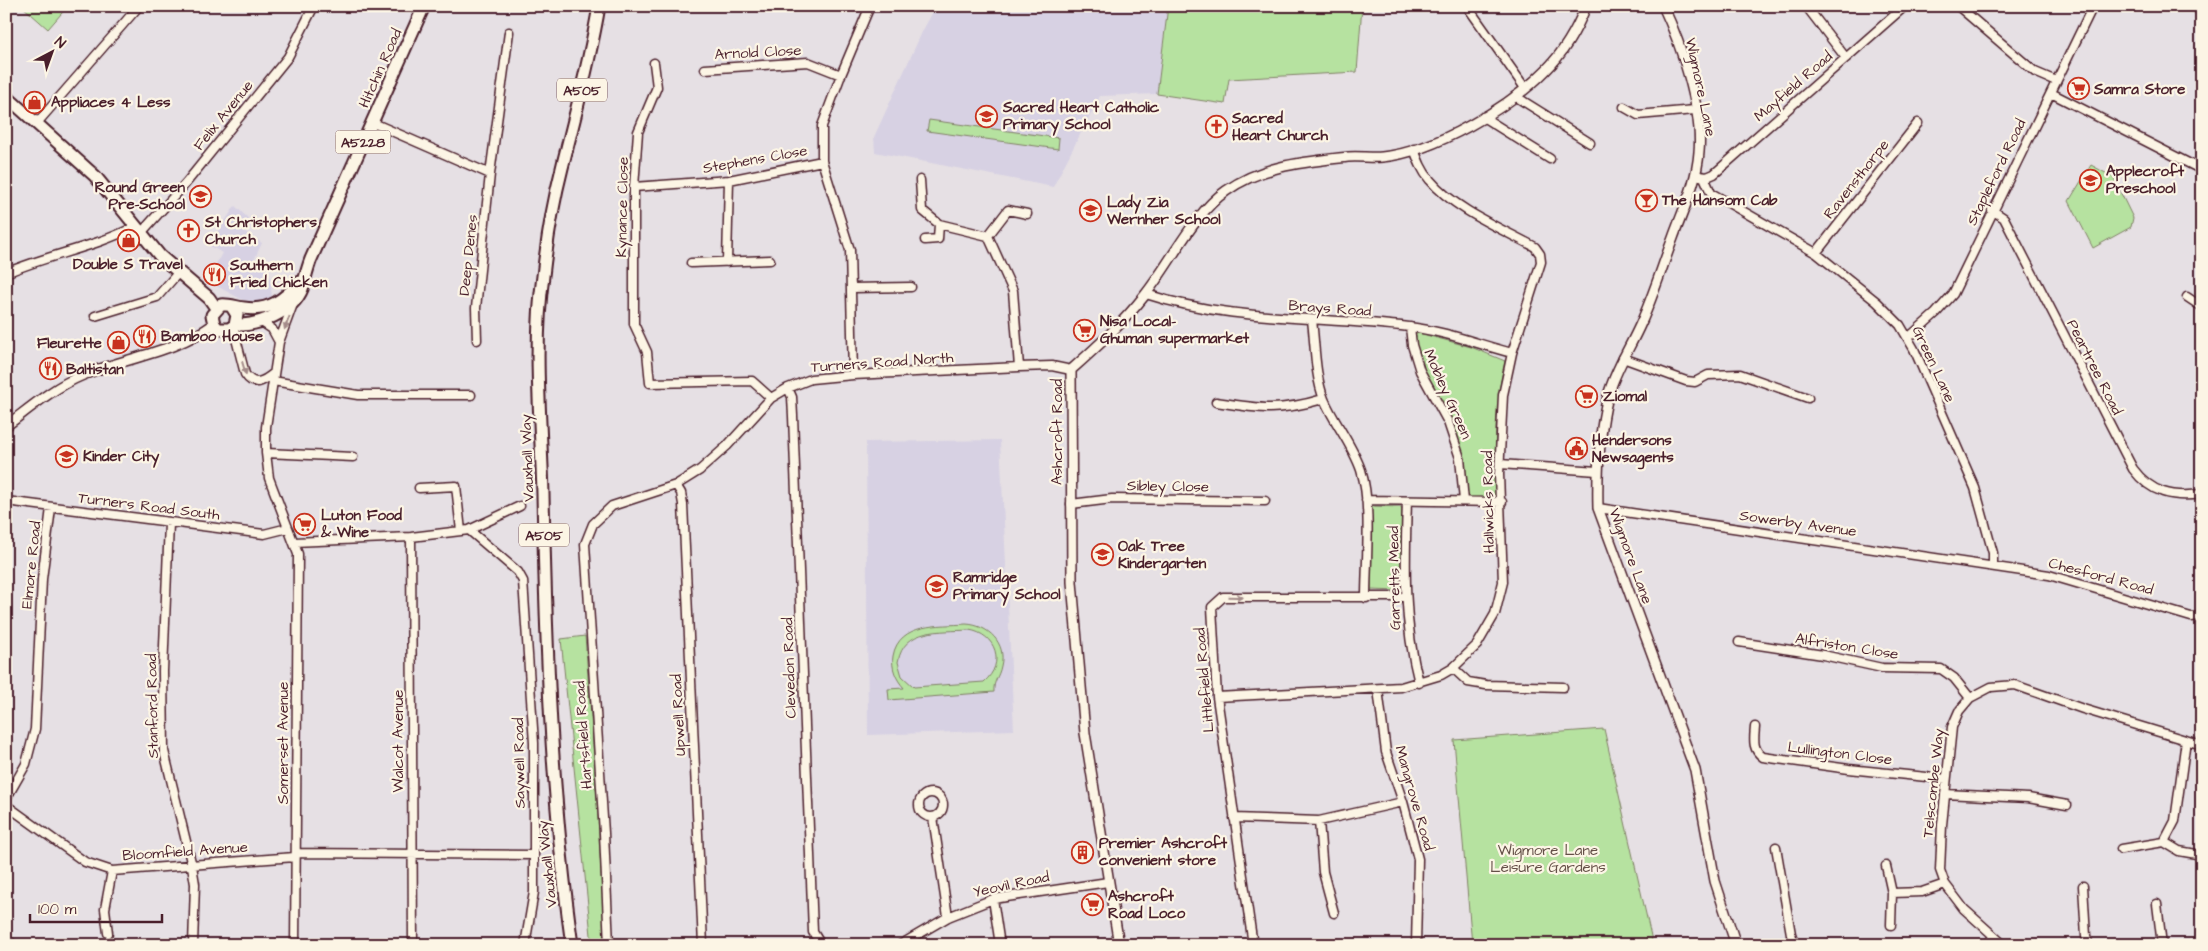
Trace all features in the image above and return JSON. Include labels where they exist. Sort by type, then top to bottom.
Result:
[{"type":"main road","name":"Hitchin Road","points":[[293,304],[302,289],[303,279],[424,6]]},
{"type":"main road","name":"Vauxhall Way","points":[[572,945],[556,816],[550,703],[539,375],[540,318],[542,278],[561,170],[573,128],[599,6]]},
{"type":"main road","points":[[6,96],[95,176],[138,229],[178,273],[209,298],[216,308]]},
{"type":"main road","name":"Hitchin Road","points":[[232,307],[248,309],[269,307],[289,294],[303,279]]},
{"type":"main road","points":[[234,326],[237,315],[232,307],[225,304],[216,308],[212,315],[214,324],[223,330],[260,321],[293,304]]},
{"type":"street","points":[[37,123],[139,6]]},
{"type":"street","name":"Felix Avenue","points":[[138,229],[186,183],[288,57],[314,6]]},
{"type":"street","points":[[853,375],[850,250],[822,161],[822,126],[870,6]]},
{"type":"street","points":[[1467,6],[1524,88]]},
{"type":"street","name":"Ashcroft Road","points":[[1119,945],[1085,733],[1072,582],[1071,370],[1113,332],[1146,294],[1206,209],[1224,192],[1244,180],[1288,164],[1348,157],[1383,157],[1414,149],[1458,132],[1515,96],[1546,70],[1561,53],[1577,28],[1586,6]]},
{"type":"street","name":"Wigmore Lane","points":[[1663,6],[1676,35],[1695,110],[1699,131],[1700,176],[1641,324],[1623,358],[1608,396],[1597,471],[1598,508],[1694,770],[1715,881],[1736,945]]},
{"type":"street","points":[[1806,6],[1846,58]]},
{"type":"street","name":"Mayfield Road","points":[[1700,176],[1714,174],[1905,6]]},
{"type":"street","points":[[1958,6],[2035,72],[2056,81]]},
{"type":"street","name":"Stapleford Road","points":[[1908,338],[1948,302],[2093,6]]},
{"type":"street","points":[[2192,6],[2202,11]]},
{"type":"street","name":"Deep Denes","points":[[477,340],[476,308],[490,174],[510,32]]},
{"type":"street","name":"Arnold Close","points":[[705,69],[808,62],[841,75]]},
{"type":"street","name":"Kynance Close","points":[[654,63],[657,87],[638,132],[634,187],[634,324],[647,352],[650,383],[752,381],[771,398]]},
{"type":"street","points":[[2051,93],[2202,170]]},
{"type":"street","points":[[1515,96],[1590,143]]},
{"type":"street","points":[[1624,107],[1638,116],[1695,110]]},
{"type":"street","points":[[1483,117],[1550,159]]},
{"type":"street","points":[[371,122],[490,174]]},
{"type":"street","name":"Ravensthorpe","points":[[1816,253],[1918,123]]},
{"type":"street","name":"Hallwicks Road","points":[[1217,697],[1378,689],[1418,683],[1453,668],[1477,645],[1495,614],[1503,582],[1500,464],[1504,395],[1512,353],[1541,262],[1540,254],[1536,247],[1453,201],[1438,189],[1421,166],[1414,149]]},
{"type":"street","name":"Stephens Close","points":[[634,187],[728,180],[822,161]]},
{"type":"street","name":"Green Lane","points":[[1700,176],[1711,193],[1717,197],[1816,253],[1889,313],[1908,338],[1975,488],[1993,554],[1993,566]]},
{"type":"street","points":[[727,262],[728,180]]},
{"type":"street","points":[[920,180],[922,210],[938,224],[988,236]]},
{"type":"street","points":[[988,236],[1008,210],[1027,214]]},
{"type":"street","name":"Peartree Road","points":[[1992,210],[2004,218],[2132,469],[2145,483],[2160,492],[2173,496],[2202,494]]},
{"type":"street","points":[[924,240],[938,239],[938,224]]},
{"type":"street","points":[[6,273],[33,261],[138,229]]},
{"type":"street","points":[[988,236],[1013,291],[1019,367]]},
{"type":"street","points":[[691,263],[770,260]]},
{"type":"street","points":[[96,316],[157,297],[178,273]]},
{"type":"street","points":[[852,288],[911,288]]},
{"type":"street","name":"Brays Road","points":[[1146,294],[1181,304],[1265,317],[1410,327],[1512,353]]},
{"type":"street","points":[[2187,296],[2202,307]]},
{"type":"street","name":"Somerset Avenue","points":[[293,304],[280,342],[266,427],[266,452],[269,478],[298,554],[294,945]]},
{"type":"street","points":[[1312,320],[1323,399],[1346,436],[1361,471],[1366,500],[1366,598]]},
{"type":"street","points":[[260,321],[272,329],[280,342]]},
{"type":"street","points":[[6,426],[40,400],[74,379],[189,339],[214,324]]},
{"type":"street","points":[[234,326],[245,374],[254,383],[274,377],[358,396],[471,395]]},
{"type":"street","name":"Mobley Green","points":[[1410,327],[1412,345],[1420,371],[1448,422],[1460,458],[1464,501]]},
{"type":"street","points":[[1623,358],[1686,381],[1695,382],[1708,376],[1740,374],[1808,398]]},
{"type":"street","name":"Turners Road North","points":[[593,524],[612,506],[676,485],[714,459],[771,398],[788,388],[811,379],[853,375],[1019,367],[1052,366],[1071,370]]},
{"type":"street","name":"Clevedon Road","points":[[788,388],[793,416],[812,932],[821,945]]},
{"type":"street","points":[[1216,402],[1263,410],[1295,408],[1323,399]]},
{"type":"street","points":[[266,452],[353,457]]},
{"type":"street","points":[[1500,464],[1597,471]]},
{"type":"street","name":"Upwell Road","points":[[676,485],[681,493],[683,504],[703,945]]},
{"type":"street","points":[[419,488],[456,486],[465,531]]},
{"type":"street","name":"Sibley Close","points":[[1071,504],[1112,499],[1265,501]]},
{"type":"street","points":[[1366,500],[1502,502]]},
{"type":"street","name":"Turners Road South","points":[[6,501],[264,534],[288,528]]},
{"type":"street","name":"Garretts Mead","points":[[1406,501],[1405,597],[1410,650],[1418,683]]},
{"type":"street","points":[[294,542],[411,537],[465,531],[520,506]]},
{"type":"street","name":"Elmore Road","points":[[6,799],[26,764],[35,729],[42,580],[51,508]]},
{"type":"street","name":"Sowerby Avenue","points":[[1598,508],[1993,566]]},
{"type":"street","name":"Stanford Road","points":[[169,523],[163,671],[164,751],[195,884],[193,945]]},
{"type":"street","name":"Hartsfield Road","points":[[593,524],[585,544],[604,834],[609,945]]},
{"type":"street","name":"Saywell Road","points":[[465,531],[518,572],[523,581],[534,742],[534,892],[524,945]]},
{"type":"street","name":"Walcot Avenue","points":[[411,537],[413,945]]},
{"type":"street","name":"Chesford Road","points":[[1993,566],[2049,576],[2191,617],[2202,616]]},
{"type":"street","name":"Littlefield Road","points":[[1253,945],[1217,697],[1212,607],[1222,596],[1405,597]]},
{"type":"street","name":"Alfriston Close","points":[[1739,642],[1823,655],[1882,668],[1941,669],[1954,678],[1970,698]]},
{"type":"street","points":[[1453,668],[1468,682],[1486,685],[1563,687]]},
{"type":"street","name":"Telscombe Way","points":[[2004,945],[1964,909],[1945,884],[1940,870],[1946,779],[1952,727],[1959,711],[1970,698],[1992,687],[2015,685],[2083,709],[2202,745]]},
{"type":"street","name":"Mangrove Road","points":[[1378,689],[1386,752],[1403,802],[1418,859],[1416,945]]},
{"type":"street","name":"Lullington Close","points":[[1755,727],[1754,744],[1758,753],[1763,757],[1849,769],[1946,779]]},
{"type":"street","points":[[2164,842],[2175,821],[2186,740]]},
{"type":"street","points":[[1945,794],[2028,798],[2067,805]]},
{"type":"street","points":[[1234,818],[1319,821],[1403,802]]},
{"type":"street","name":"Bloomfield Avenue","points":[[6,805],[85,862],[112,870],[192,866],[296,855],[534,855]]},
{"type":"street","points":[[933,817],[948,917]]},
{"type":"street","points":[[1319,821],[1324,872],[1334,913]]},
{"type":"street","points":[[2121,849],[2164,842],[2179,851],[2202,856]]},
{"type":"street","points":[[1776,847],[1791,934],[1795,945]]},
{"type":"street","points":[[1886,866],[1892,893],[1891,924]]},
{"type":"street","points":[[108,933],[105,909],[112,870]]},
{"type":"street","name":"Yeovil Road","points":[[900,945],[948,917],[993,899],[1108,882]]},
{"type":"street","points":[[1892,893],[1922,892],[1945,884]]},
{"type":"street","points":[[2083,886],[2086,936],[2089,945]]},
{"type":"street","points":[[993,899],[1000,945]]},
{"type":"street","points":[[2157,904],[2162,945]]},
{"type":"street","points":[[1987,945],[1993,937]]},
{"type":"street","points":[[6,939],[14,945]]},
{"type":"shaded area","name":"Sacred Heart Catholic Primary School","points":[[936,6],[1168,6],[1157,94],[1100,96],[1053,187],[875,152],[874,137]]},
{"type":"shaded area","points":[[235,206],[249,219],[242,230],[262,243],[254,260],[267,267],[264,273],[270,276],[272,298],[257,302],[243,300],[207,281],[222,253],[209,245]]},
{"type":"shaded area","name":"Ramridge Primary School","points":[[1000,440],[1014,730],[868,735],[866,442]]},
{"type":"green space","points":[[22,6],[68,6],[48,29]]},
{"type":"green space","points":[[1168,6],[1362,6],[1357,72],[1229,79],[1225,104],[1157,94]]},
{"type":"green space","points":[[929,120],[1059,138],[1058,149],[927,131]]},
{"type":"green space","points":[[2091,165],[2113,177],[2133,218],[2131,227],[2093,248],[2069,201]]},
{"type":"green space","points":[[1415,332],[1471,347],[1505,361],[1497,412],[1496,497],[1468,497],[1463,458],[1422,365],[1417,349]]},
{"type":"green space","points":[[1371,506],[1402,507],[1400,591],[1371,590]]},
{"type":"green space","points":[[974,625],[988,632],[994,637],[1001,650],[1000,670],[994,685],[994,692],[889,700],[888,689],[904,688],[895,673],[893,665],[893,656],[897,645],[903,637],[912,631],[922,628]],"holes":[[[969,630],[986,637],[991,643],[995,650],[996,658],[995,666],[984,682],[914,687],[902,676],[898,662],[902,651],[916,637],[947,631]]]},
{"type":"green space","points":[[585,636],[597,798],[605,945],[592,945],[561,639]]},
{"type":"green space","name":"Wigmore Lane Leisure Gardens","points":[[1604,729],[1653,945],[1472,945],[1454,740]]},
{"type":"place","name":"Samra Store","points":[[2078,89]]},
{"type":"place","name":"Appliaces 4 Less","points":[[35,102]]},
{"type":"place","name":"Sacred Heart Catholic Primary School","points":[[987,116]]},
{"type":"place","name":"Sacred Heart Church","points":[[1216,127]]},
{"type":"place","name":"Applecroft Preschool","points":[[2090,180]]},
{"type":"place","name":"Round Green Pre-School","points":[[201,196]]},
{"type":"place","name":"The Hansom Cab","points":[[1646,200]]},
{"type":"place","name":"Lady Zia Wernher School","points":[[1091,211]]},
{"type":"place","name":"St Christophers Church","points":[[189,231]]},
{"type":"place","name":"Double S Travel","points":[[128,241]]},
{"type":"place","name":"Southern Fried Chicken","points":[[214,274]]},
{"type":"place","name":"Nisa Local- Ghuman supermarket","points":[[1084,330]]},
{"type":"place","name":"Bamboo House","points":[[145,336]]},
{"type":"place","name":"Fleurette","points":[[118,343]]},
{"type":"place","name":"Baltistan","points":[[50,369]]},
{"type":"place","name":"Ziomal","points":[[1587,396]]},
{"type":"place","name":"Hendersons Newsagents","points":[[1576,449]]},
{"type":"place","name":"Kinder City","points":[[67,456]]},
{"type":"place","name":"Luton Food & Wine","points":[[305,524]]},
{"type":"place","name":"Oak Tree Kindergarten","points":[[1102,555]]},
{"type":"place","name":"Ramridge Primary School","points":[[937,586]]},
{"type":"place","name":"Premier Ashcroft convenient store","points":[[1083,852]]},
{"type":"place","name":"Ashcroft Road Loco","points":[[1092,905]]}]
